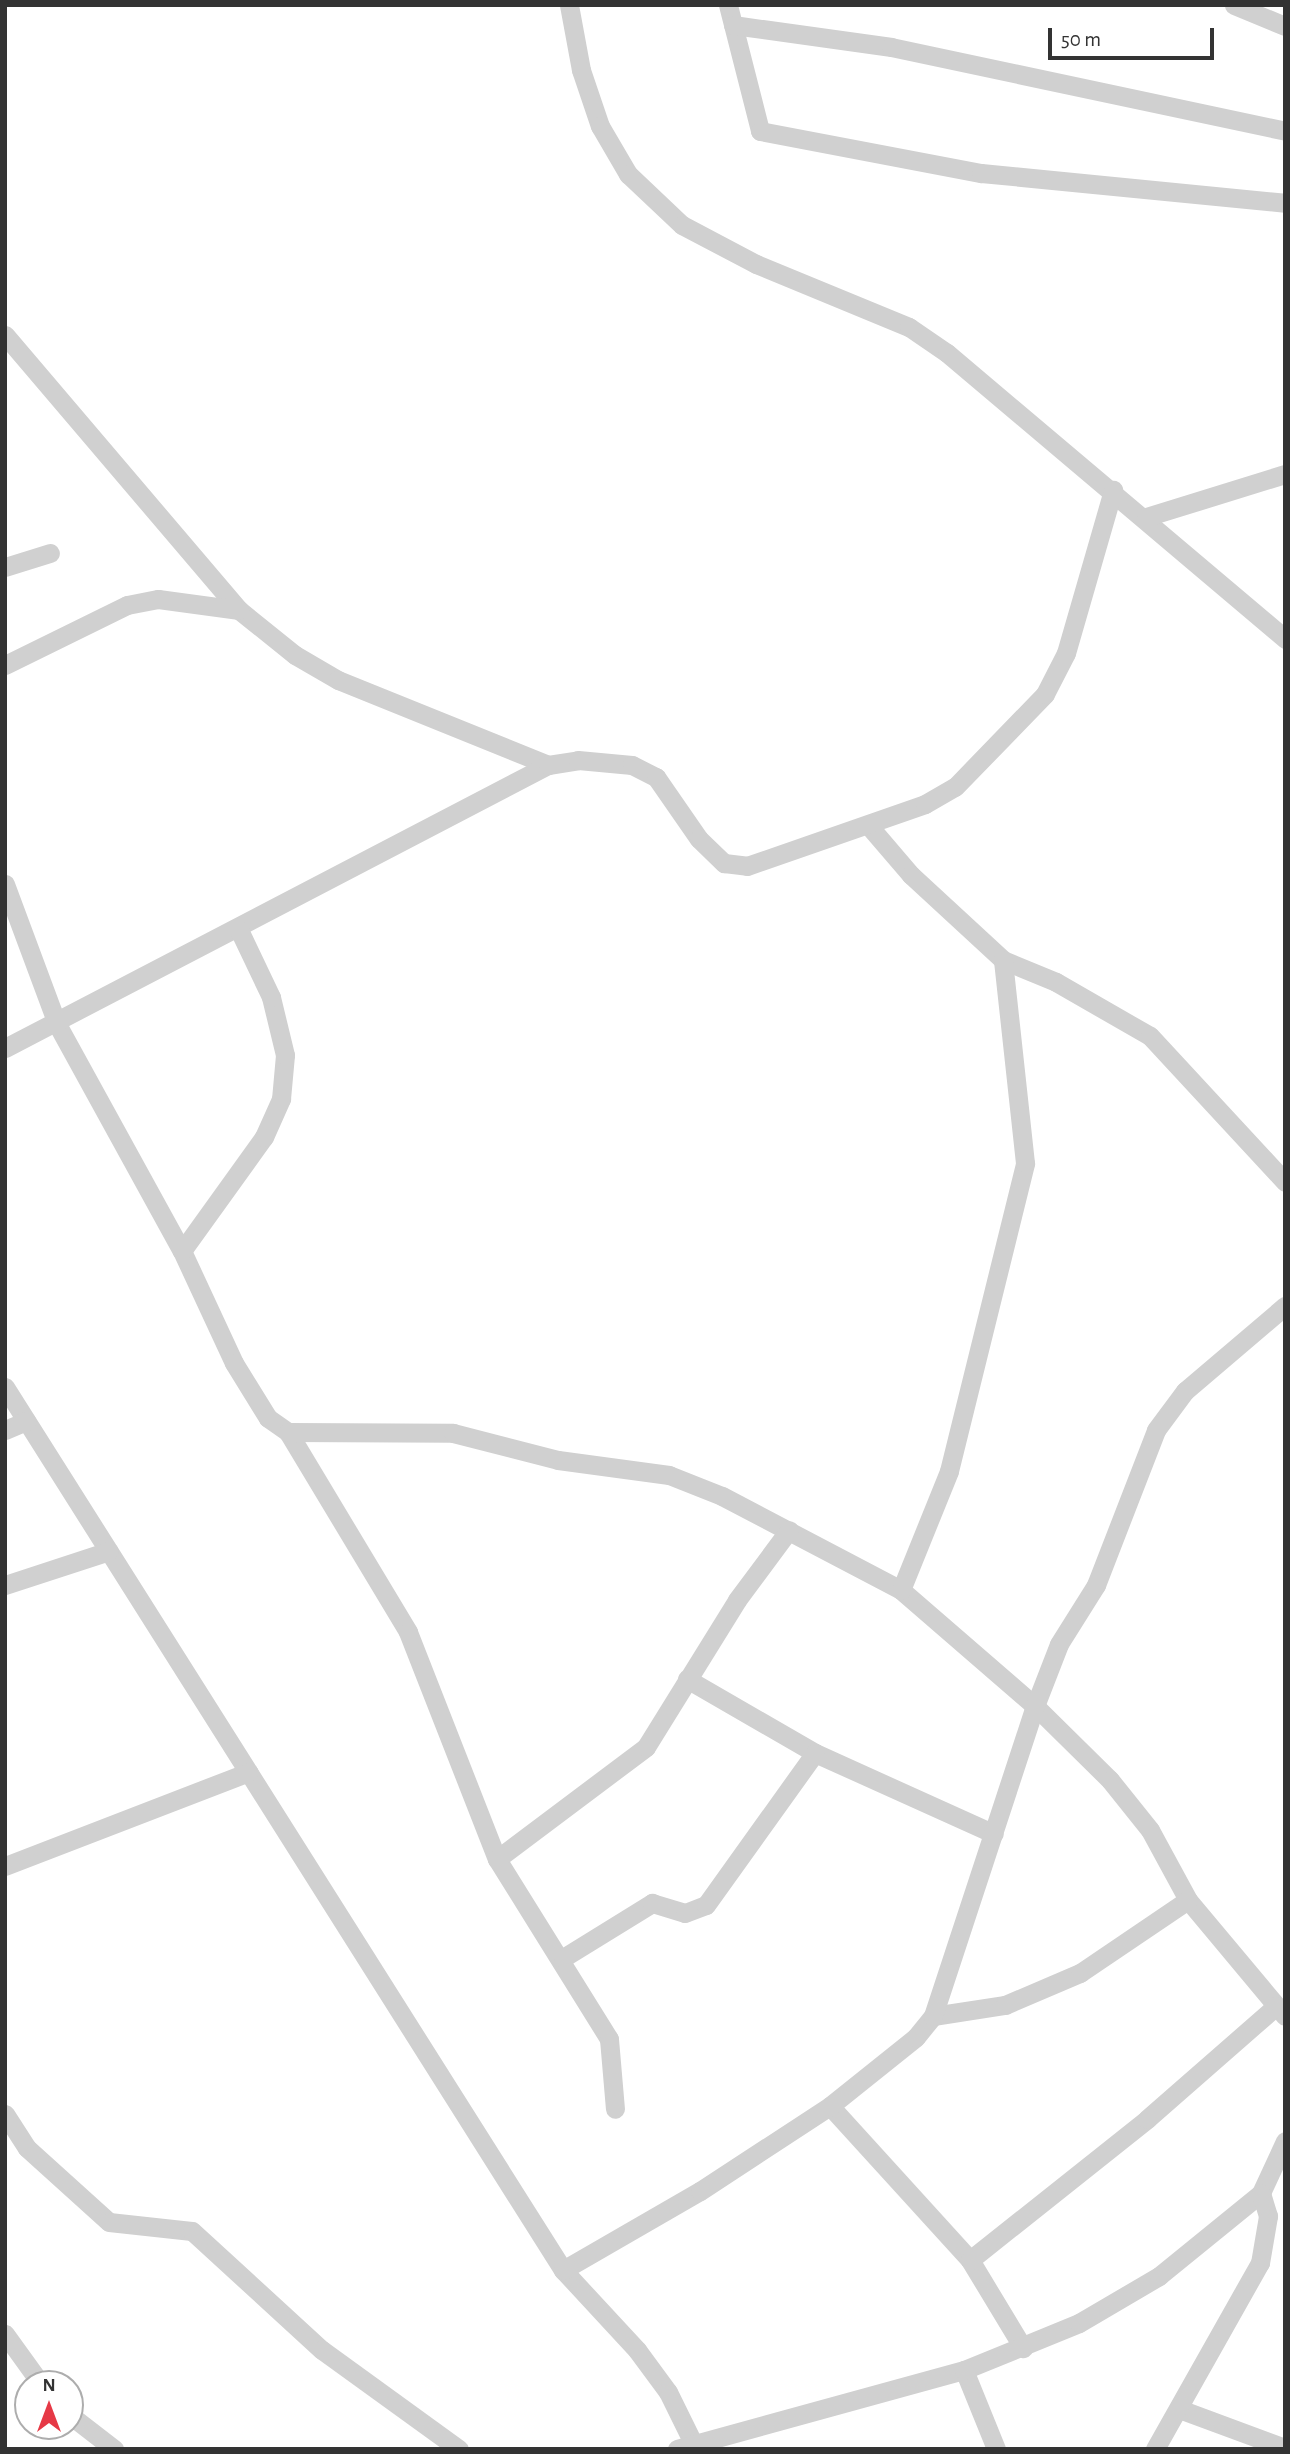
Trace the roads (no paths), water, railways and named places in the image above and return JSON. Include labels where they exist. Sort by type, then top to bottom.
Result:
[{"type":"street","points":[[569,5],[581,70],[600,126],[628,174],[682,225],[756,264],[909,327],[1146,517],[1285,639]]},
{"type":"street","points":[[728,5],[755,124],[778,137],[981,173],[1285,203]]},
{"type":"street","points":[[1234,5],[1285,26]]},
{"type":"street","points":[[733,25],[891,47],[1285,131]]},
{"type":"street","points":[[5,335],[239,610],[338,680],[548,765]]},
{"type":"street","points":[[1146,517],[1285,474]]},
{"type":"street","points":[[5,1048],[239,930],[548,765],[578,760],[632,765],[656,777],[699,839],[724,863],[747,866],[869,826],[955,787],[1045,694],[1066,653],[1113,491]]},
{"type":"street","points":[[5,567],[50,553]]},
{"type":"street","points":[[5,665],[127,606],[158,599],[239,610]]},
{"type":"street","points":[[869,826],[911,874],[1003,960],[1056,982],[1150,1036],[1285,1182]]},
{"type":"street","points":[[5,884],[57,1024],[182,1251],[234,1363],[268,1418],[288,1432],[408,1632],[497,1860],[563,1958],[609,2039],[615,2109]]},
{"type":"street","points":[[182,1251],[264,1137],[281,1100],[285,1055],[271,997],[239,930]]},
{"type":"street","points":[[901,1590],[949,1471],[1025,1163],[1003,960]]},
{"type":"street","points":[[563,2270],[700,2191],[830,2106],[916,2037],[933,2016],[1035,1706],[1059,1644],[1096,1585],[1156,1430],[1185,1391],[1285,1306]]},
{"type":"street","points":[[5,1387],[563,2270],[637,2350],[689,2446],[822,2413],[964,2370],[1079,2323],[1159,2276],[1261,2193],[1285,2141]]},
{"type":"street","points":[[5,1430],[26,1421]]},
{"type":"street","points":[[288,1432],[453,1433],[558,1460],[624,1465],[669,1475],[789,1530],[901,1590],[1035,1706],[1110,1780],[1150,1830],[1188,1899],[1280,2011],[970,2260]]},
{"type":"street","points":[[497,1860],[646,1747],[687,1679],[789,1530]]},
{"type":"street","points":[[5,1585],[109,1551]]},
{"type":"street","points":[[687,1679],[815,1753],[994,1834]]},
{"type":"street","points":[[563,1958],[652,1903],[685,1913],[706,1905],[815,1753]]},
{"type":"street","points":[[5,1866],[249,1772]]},
{"type":"street","points":[[933,2016],[1005,2005],[1080,1973],[1188,1899]]},
{"type":"street","points":[[830,2106],[970,2260],[1023,2348]]},
{"type":"street","points":[[5,2113],[27,2148],[108,2222],[191,2231],[322,2350],[459,2449]]},
{"type":"street","points":[[1156,2449],[1182,2410],[1260,2263],[1276,2211],[1261,2193]]},
{"type":"street","points":[[5,2334],[31,2370]]},
{"type":"street","points":[[964,2370],[996,2449]]},
{"type":"street","points":[[1182,2410],[1285,2448]]},
{"type":"street","points":[[84,2426],[114,2449]]}]
